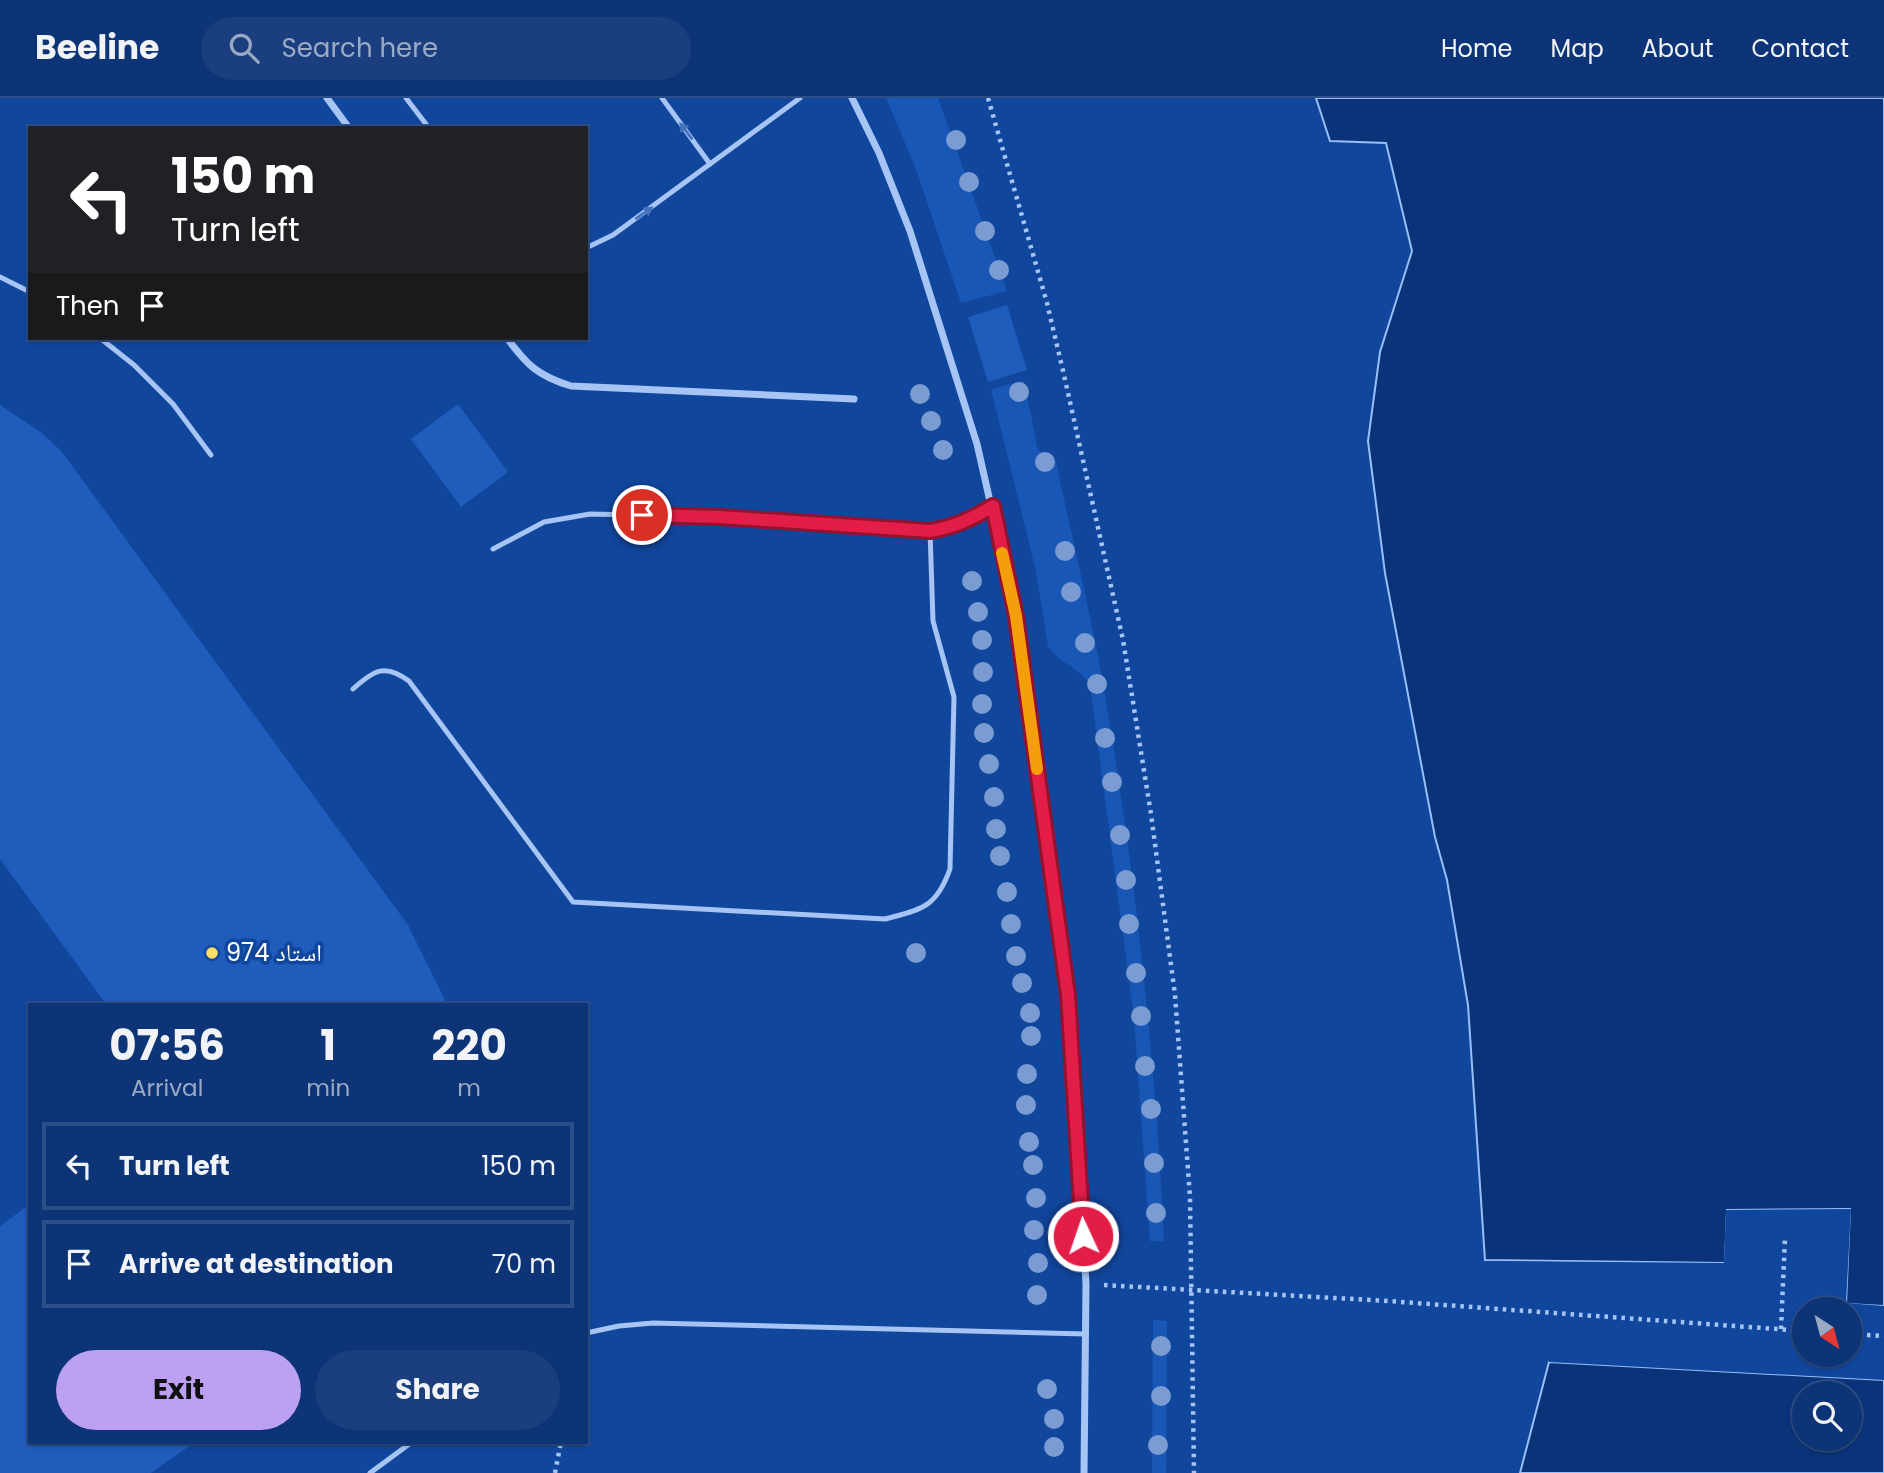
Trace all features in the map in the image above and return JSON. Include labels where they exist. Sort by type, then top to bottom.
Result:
[{"type":"street","points":[[327,98],[348,126]]},
{"type":"street","points":[[852,98],[879,153],[911,231],[977,444],[1016,616],[1068,995],[1086,1284],[1084,1473]]},
{"type":"street","points":[[509,340],[533,369],[547,378],[571,386],[855,399]]},
{"type":"lane","points":[[406,98],[427,126]]},
{"type":"lane","points":[[662,98],[710,164]]},
{"type":"lane","points":[[588,247],[614,235],[800,98]]},
{"type":"lane","points":[[0,277],[28,291]]},
{"type":"lane","points":[[103,340],[134,365],[173,404],[211,455]]},
{"type":"lane","points":[[493,549],[544,522],[590,513],[720,517],[930,531],[962,523],[993,506]]},
{"type":"lane","points":[[353,688],[379,671],[390,670],[409,681],[573,902],[885,919],[924,909],[935,898],[950,869],[954,697],[933,621],[930,531]]},
{"type":"lane","points":[[588,1333],[619,1325],[653,1323],[1086,1334]]},
{"type":"lane","points":[[369,1473],[409,1444]]},
{"type":"path","points":[[988,98],[1047,303],[1123,640],[1139,731],[1175,995],[1190,1197],[1194,1473]]},
{"type":"path","points":[[1781,1329],[1785,1238]]},
{"type":"path","points":[[1086,1284],[1792,1330]]},
{"type":"path","points":[[1862,1335],[1884,1336]]},
{"type":"path","points":[[555,1473],[561,1444]]},
{"type":"shaded area","points":[[886,98],[938,98],[1007,291],[961,303],[916,169]]},
{"type":"shaded area","points":[[1316,98],[1884,98],[1884,1306],[1862,1305],[1862,1297],[1846,1297],[1850,1209],[1727,1210],[1725,1263],[1485,1260],[1468,1005],[1447,880],[1435,837],[1385,573],[1368,441],[1380,352],[1412,251],[1386,143],[1330,141]]},
{"type":"shaded area","points":[[1024,381],[1038,450],[1056,461],[1103,684],[1125,823],[1142,962],[1164,1241],[1150,1241],[1134,1018],[1090,685],[1048,646],[1035,567],[991,389]]},
{"type":"shaded area","points":[[1153,1320],[1167,1321],[1166,1473],[1152,1473]]},
{"type":"shaded area","points":[[1549,1362],[1884,1380],[1884,1473],[1520,1473]]},
{"type":"pier","points":[[1851,1209],[1846,1297],[1843,1297],[1847,1213],[1730,1214],[1728,1263],[1725,1266],[1485,1264],[1482,1261],[1724,1263],[1726,1210]]},
{"type":"pier","points":[[1862,1304],[1884,1306],[1884,1309],[1862,1307]]},
{"type":"pier","points":[[1550,1359],[1884,1377],[1884,1380],[1549,1362]]},
{"type":"building","points":[[1007,305],[1027,370],[988,382],[968,317]]},
{"type":"building","points":[[458,404],[508,472],[461,507],[411,439]]},
{"type":"building","name":"استاد 974","points":[[0,405],[42,433],[62,452],[408,925],[447,1003],[105,1003],[0,859]]},
{"type":"building","points":[[28,1205],[28,1444],[192,1444],[151,1473],[0,1473],[0,1226]]},
{"type":"slow traffic","points":[[1002,553],[1016,616],[1037,769]]},
{"type":"place","name":"استاد 974","points":[[212,953]]},
{"type":"route","points":[[642,515],[720,517],[930,531],[952,527],[993,506],[1016,616],[1068,995],[1083,1236]]}]
